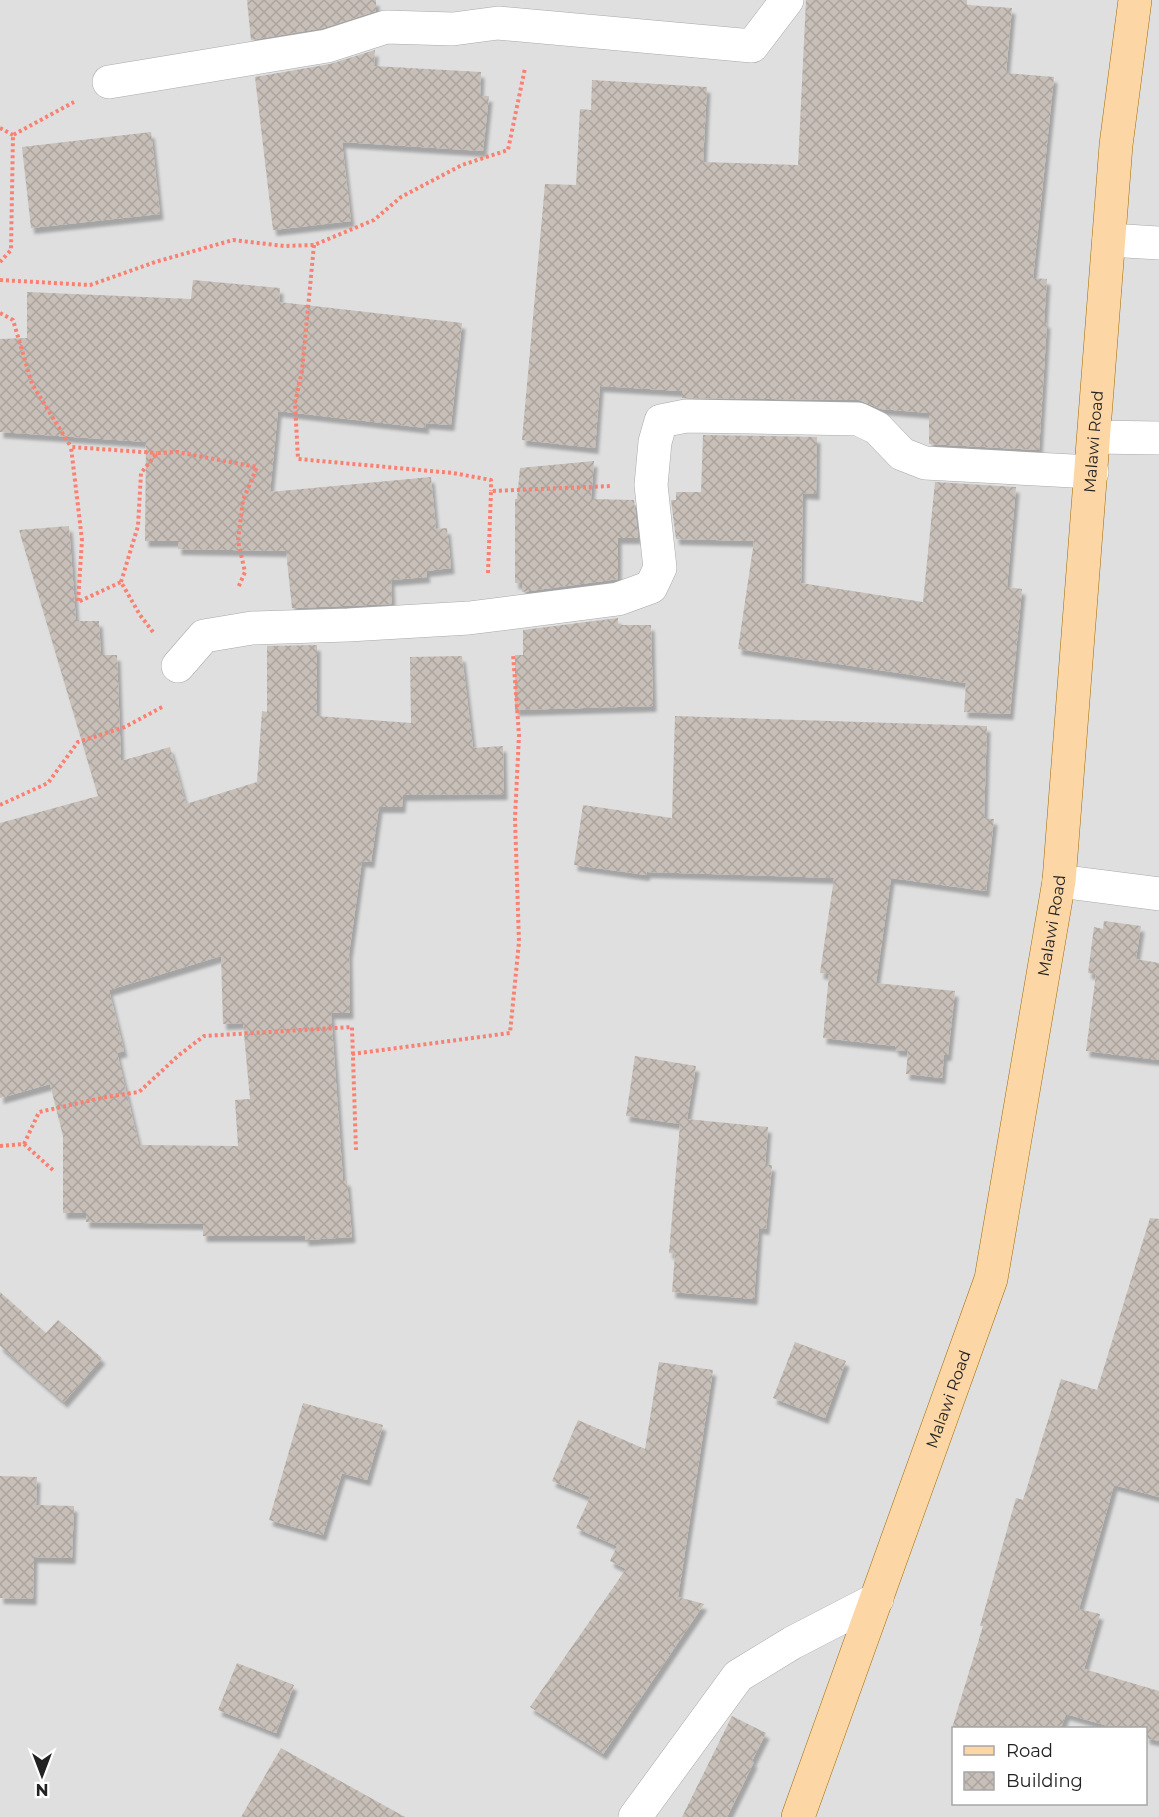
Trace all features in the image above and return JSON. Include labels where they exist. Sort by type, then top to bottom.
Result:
[{"type":"main road","name":"Malawi Road","points":[[798,1817],[991,1279],[1059,881],[1116,145],[1135,0]]},
{"type":"street","points":[[110,82],[327,46],[387,27],[453,29],[498,23],[752,46],[786,0]]},
{"type":"street","points":[[1109,240],[1159,243]]},
{"type":"street","points":[[178,666],[204,636],[219,633],[252,628],[348,625],[499,615],[618,599],[651,586],[660,568],[651,484],[655,442],[661,420],[686,416],[858,419],[877,428],[902,454],[925,463],[1092,472]]},
{"type":"street","points":[[1094,437],[1159,438]]},
{"type":"street","points":[[1059,881],[1159,894]]},
{"type":"street","points":[[635,1817],[738,1676],[792,1643],[877,1599]]},
{"type":"path","points":[[0,280],[90,285],[155,262],[233,240],[284,246],[314,245],[374,220],[401,197],[462,165],[508,150],[533,26]]},
{"type":"path","points":[[13,135],[110,82]]},
{"type":"path","points":[[0,128],[13,135]]},
{"type":"path","points":[[0,262],[11,250],[13,135]]},
{"type":"path","points":[[314,245],[302,372],[295,403],[298,459],[453,473],[491,480],[499,615],[519,735],[516,818],[519,942],[510,1033],[352,1054]]},
{"type":"path","points":[[0,313],[13,320],[32,384],[72,447],[82,540],[78,602],[121,582]]},
{"type":"path","points":[[72,447],[157,453],[177,452],[257,467],[243,500],[238,542],[245,572],[219,633]]},
{"type":"path","points":[[0,805],[48,783],[78,742],[125,727],[187,694],[178,666],[140,615],[121,582],[138,526],[141,474],[157,453]]},
{"type":"path","points":[[491,491],[651,484]]},
{"type":"path","points":[[24,1144],[39,1112],[106,1096],[139,1092],[179,1055],[204,1036],[352,1027],[356,1150]]},
{"type":"path","points":[[0,1146],[24,1144],[55,1172]]},
{"type":"shaded area","points":[[0,0],[1159,0],[1159,1817],[0,1817]]},
{"type":"building","points":[[247,0],[376,0],[376,11],[323,28],[251,40]]},
{"type":"building","points":[[806,0],[967,0],[967,5],[1012,8],[1006,73],[1054,77],[1033,278],[1047,279],[1044,322],[1047,322],[1039,450],[929,444],[929,413],[881,409],[859,400],[682,398],[682,391],[600,386],[595,448],[522,440],[545,184],[576,185],[580,109],[591,110],[592,80],[707,87],[703,162],[798,165]]},
{"type":"building","points":[[375,50],[374,66],[481,72],[480,96],[489,96],[483,151],[342,142],[351,221],[273,230],[255,77],[330,64]]},
{"type":"building","points":[[151,132],[160,214],[31,228],[22,147]]},
{"type":"building","points":[[193,280],[280,288],[279,302],[462,323],[451,425],[425,423],[426,428],[278,411],[270,492],[431,477],[436,529],[447,528],[451,568],[426,571],[427,577],[391,580],[392,604],[292,608],[286,551],[178,549],[178,541],[145,541],[146,442],[0,432],[0,339],[27,338],[27,292],[191,299]]},
{"type":"building","points":[[703,435],[817,437],[816,494],[803,493],[801,583],[923,602],[935,482],[1016,487],[1007,587],[1022,589],[1010,714],[964,712],[966,683],[738,649],[754,541],[676,539],[671,500],[676,500],[676,492],[701,492]]},
{"type":"building","points":[[594,461],[591,499],[634,500],[638,538],[618,538],[618,579],[522,592],[522,583],[515,583],[515,499],[517,499],[520,468]]},
{"type":"building","points":[[69,526],[76,621],[99,621],[101,655],[117,655],[121,761],[170,747],[186,804],[257,782],[262,711],[267,712],[267,646],[317,645],[317,716],[411,723],[410,657],[462,656],[473,748],[503,746],[504,794],[403,795],[402,807],[379,807],[371,862],[362,861],[349,954],[350,1013],[331,1013],[343,1180],[347,1180],[352,1237],[305,1240],[305,1236],[203,1236],[203,1224],[86,1222],[86,1213],[63,1213],[63,1136],[50,1084],[0,1098],[0,823],[98,796],[19,530]],"holes":[[[221,956],[223,1024],[243,1023],[250,1099],[235,1100],[238,1146],[139,1145],[117,1053],[124,1051],[109,990]]]},
{"type":"building","points":[[618,618],[618,625],[651,625],[653,706],[515,710],[515,655],[523,655],[523,630]]},
{"type":"building","points":[[675,716],[987,726],[984,818],[994,819],[986,891],[891,878],[876,983],[955,991],[948,1055],[944,1055],[942,1078],[906,1074],[908,1051],[895,1050],[895,1046],[823,1038],[829,974],[820,973],[834,878],[647,872],[646,875],[574,865],[583,805],[672,818]]},
{"type":"building","points":[[1104,921],[1141,926],[1136,959],[1159,963],[1159,1060],[1086,1051],[1096,974],[1088,973],[1094,927],[1103,929]]},
{"type":"building","points":[[635,1056],[696,1066],[687,1119],[768,1127],[765,1165],[772,1165],[766,1229],[759,1228],[754,1299],[672,1292],[675,1254],[669,1253],[680,1124],[626,1116]]},
{"type":"building","points":[[1150,1218],[1159,1219],[1159,1497],[1114,1485],[1079,1609],[1100,1614],[1084,1669],[1159,1691],[1159,1741],[1147,1738],[1147,1727],[1112,1727],[1066,1714],[1061,1727],[952,1727],[983,1626],[980,1626],[1016,1498],[1023,1500],[1061,1379],[1097,1390]]},
{"type":"building","points":[[0,1292],[46,1333],[58,1320],[102,1358],[64,1402],[0,1346]]},
{"type":"building","points":[[795,1342],[846,1361],[825,1418],[773,1398]]},
{"type":"building","points":[[659,1362],[713,1370],[678,1597],[704,1604],[603,1754],[530,1707],[626,1569],[610,1561],[617,1546],[576,1528],[590,1497],[552,1481],[578,1420],[645,1449]]},
{"type":"building","points":[[303,1403],[383,1425],[367,1480],[342,1473],[323,1535],[269,1520]]},
{"type":"building","points":[[0,1476],[37,1477],[36,1505],[74,1506],[72,1558],[34,1557],[33,1599],[0,1598]]},
{"type":"building","points":[[237,1663],[294,1685],[276,1733],[218,1710]]},
{"type":"building","points":[[732,1716],[766,1733],[727,1817],[682,1817]]},
{"type":"building","points":[[281,1748],[405,1817],[241,1817]]}]
